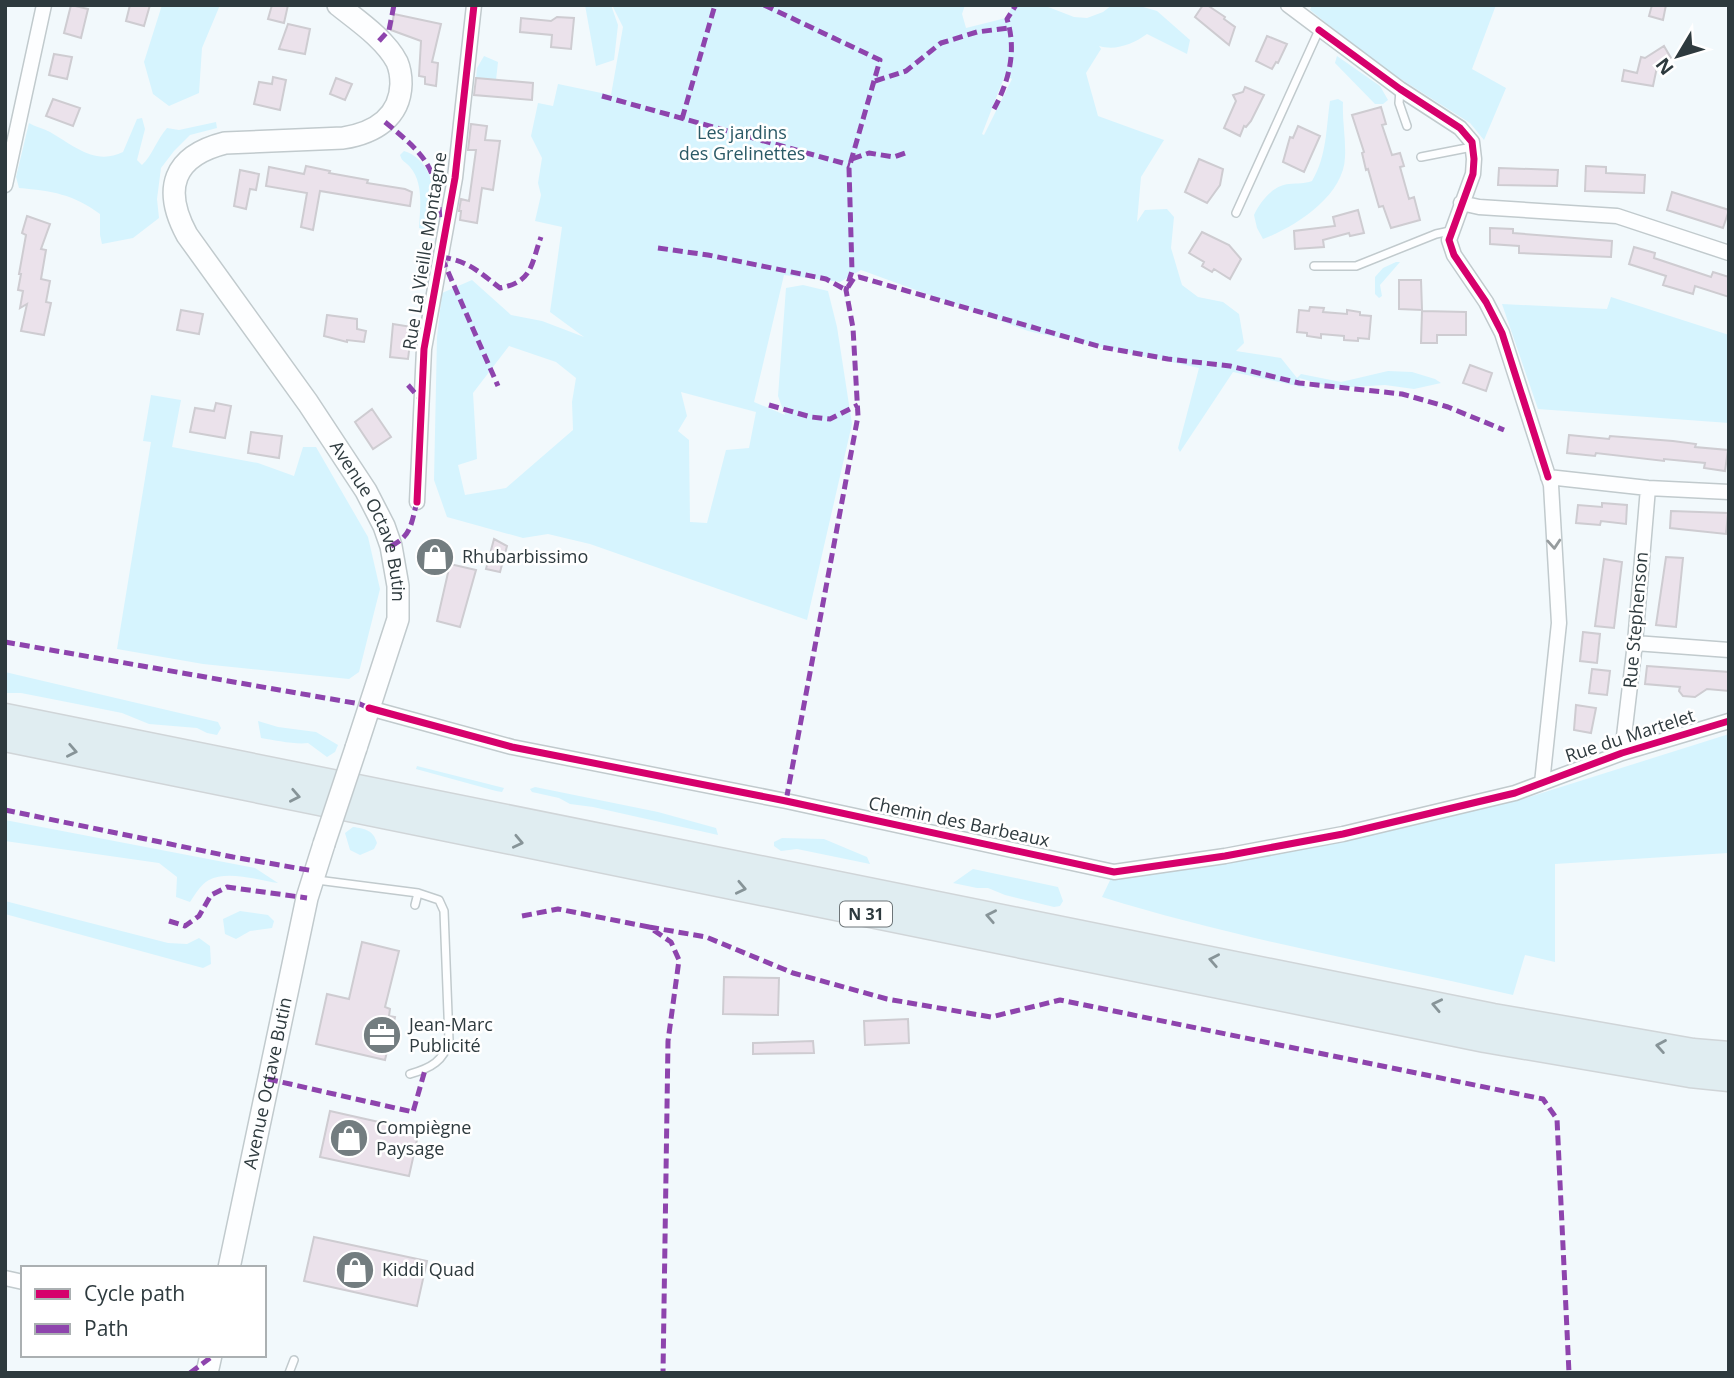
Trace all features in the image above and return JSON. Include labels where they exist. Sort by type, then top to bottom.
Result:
[{"type":"highway","name":"N 31","points":[[5,717],[1493,1017],[1693,1052],[1729,1055]]},
{"type":"highway","name":"N 31","points":[[5,738],[1485,1039],[1729,1079]]},
{"type":"main road","name":"Avenue Octave Butin","points":[[229,1266],[311,880],[392,639],[398,619],[399,601],[396,565],[384,526],[366,491],[308,403],[187,235],[174,207],[173,191],[184,164],[206,148],[225,143],[343,138],[373,130],[385,122],[397,106],[401,92],[401,75],[397,63],[368,29],[338,5]]},
{"type":"street","points":[[5,186],[44,5]]},
{"type":"street","name":"Rue La Vieille Montagne","points":[[417,502],[424,349],[455,178],[474,5]]},
{"type":"street","points":[[1289,5],[1400,89],[1460,128],[1473,147],[1473,174],[1448,240],[1454,255],[1486,302],[1502,333],[1548,477],[1559,623],[1542,783]]},
{"type":"street","points":[[1461,202],[1479,207],[1617,216],[1729,253]]},
{"type":"street","points":[[1548,477],[1648,488],[1729,492]]},
{"type":"street","name":"Rue Stephenson","points":[[1622,752],[1635,643],[1648,488]]},
{"type":"street","points":[[1635,643],[1729,650]]},
{"type":"street","name":"Chemin des Barbeaux","points":[[369,708],[512,747],[786,801],[1114,872],[1225,856],[1343,834],[1516,793],[1542,783]]},
{"type":"street","name":"Rue du Martelet","points":[[1542,783],[1622,752],[1729,721]]},
{"type":"lane","points":[[1236,214],[1319,30]]},
{"type":"lane","points":[[1400,89],[1399,103],[1407,126]]},
{"type":"lane","points":[[1421,158],[1473,147]]},
{"type":"lane","points":[[1314,266],[1356,266],[1450,231]]},
{"type":"lane","points":[[311,880],[418,893],[439,900],[444,911],[449,1040],[445,1055],[431,1068],[410,1074]]},
{"type":"lane","points":[[415,905],[418,893]]},
{"type":"lane","points":[[289,1373],[294,1360]]},
{"type":"green space","points":[[162,5],[220,5],[202,48],[199,93],[169,106],[153,94],[144,62]]},
{"type":"green space","points":[[585,5],[611,5],[618,25],[614,60],[596,66]]},
{"type":"green space","name":"Les jardins des Grelinettes","points":[[612,5],[965,5],[962,14],[966,28],[1006,18],[1013,5],[1043,5],[1074,17],[1087,18],[1112,5],[1136,5],[1157,11],[1190,40],[1187,54],[1147,34],[1124,46],[1099,46],[1101,49],[1086,73],[1098,116],[1164,140],[1141,177],[1137,222],[1145,210],[1167,209],[1174,217],[1171,248],[1182,285],[1198,297],[1223,302],[1239,314],[1244,343],[1236,351],[1281,358],[1297,378],[1301,374],[1341,382],[1388,371],[1412,372],[1441,383],[1414,389],[1385,385],[1336,388],[1299,378],[1306,388],[1233,372],[1180,452],[1178,448],[1199,368],[1028,331],[861,270],[840,282],[784,275],[754,402],[785,415],[778,396],[786,288],[803,285],[828,291],[837,327],[852,424],[807,620],[590,544],[548,534],[523,538],[447,517],[434,480],[437,337],[442,293],[472,280],[511,315],[542,321],[584,337],[550,312],[562,227],[535,221],[541,195],[538,183],[542,158],[531,136],[538,103],[553,106],[558,84],[611,95],[623,27]],"holes":[[[1005,75],[1012,79],[984,135],[982,134]],[[509,346],[556,362],[576,378],[572,402],[573,430],[506,488],[465,495],[458,465],[477,459],[473,393]],[[681,392],[756,412],[749,448],[726,450],[707,523],[690,522],[689,440],[678,431],[687,416]]]},
{"type":"green space","points":[[1312,5],[1496,5],[1472,69],[1506,88],[1484,140],[1470,123],[1377,64],[1310,10]]},
{"type":"green space","points":[[484,56],[498,62],[496,80],[476,78],[477,68]]},
{"type":"green space","points":[[1337,56],[1380,86],[1388,100],[1383,104],[1375,104],[1335,63]]},
{"type":"green space","points":[[1338,99],[1343,102],[1345,157],[1343,171],[1336,185],[1316,208],[1303,218],[1263,239],[1254,215],[1263,200],[1278,187],[1312,181],[1323,152],[1330,101]]},
{"type":"green space","points":[[142,118],[145,129],[137,160],[142,165],[167,128],[179,130],[216,122],[217,128],[190,135],[161,168],[157,199],[159,218],[133,238],[102,244],[100,214],[90,207],[62,195],[19,188],[16,177],[29,123],[76,148],[103,157],[123,152],[137,119]]},
{"type":"green space","points":[[404,151],[423,164],[433,185],[433,231],[419,228],[419,188],[414,173],[400,155]]},
{"type":"green space","points":[[1400,262],[1380,285],[1382,296],[1379,298],[1375,294],[1375,277],[1383,268]]},
{"type":"green space","points":[[1611,297],[1729,335],[1729,423],[1538,409],[1502,304],[1607,309]]},
{"type":"green space","points":[[151,395],[181,400],[172,447],[258,463],[294,476],[303,447],[316,447],[368,537],[380,589],[359,672],[349,679],[203,664],[117,649],[151,442],[143,441]]},
{"type":"green space","points":[[5,672],[218,722],[221,728],[217,735],[197,728],[149,724],[122,713],[21,693],[5,693]]},
{"type":"green space","points":[[258,721],[278,727],[316,732],[338,745],[335,752],[327,757],[308,743],[261,738]]},
{"type":"green space","points":[[1729,734],[1728,853],[1555,864],[1555,962],[1525,955],[1513,995],[1204,926],[1102,897],[1114,872],[1225,856],[1526,798]]},
{"type":"green space","points":[[417,766],[504,788],[502,792],[496,791],[416,769]]},
{"type":"green space","points":[[535,787],[658,812],[716,828],[718,835],[570,804],[559,798],[532,792],[530,789]]},
{"type":"green space","points":[[5,820],[255,868],[278,883],[243,877],[216,877],[203,885],[190,902],[176,897],[177,877],[159,863],[5,841]]},
{"type":"green space","points":[[353,827],[371,833],[377,843],[374,849],[360,855],[350,850],[345,833]]},
{"type":"green space","points":[[782,838],[824,839],[867,857],[870,864],[797,849],[781,851],[774,846],[774,842]]},
{"type":"green space","points":[[973,869],[1058,887],[1063,901],[1060,906],[1054,907],[988,888],[953,883]]},
{"type":"green space","points":[[5,901],[168,943],[187,944],[199,938],[210,946],[211,964],[203,968],[5,914]]},
{"type":"green space","points":[[240,911],[268,915],[274,921],[272,928],[250,931],[236,939],[225,934],[223,919]]},
{"type":"building","points":[[71,5],[88,9],[81,38],[64,33]]},
{"type":"building","points":[[130,5],[150,5],[144,26],[126,21]]},
{"type":"building","points":[[272,5],[288,5],[284,23],[268,19]]},
{"type":"building","points":[[1203,5],[1225,17],[1224,19],[1235,27],[1229,45],[1195,17]]},
{"type":"building","points":[[1652,5],[1666,5],[1663,20],[1649,16]]},
{"type":"building","points":[[394,14],[441,24],[432,62],[438,63],[436,86],[425,84],[425,77],[419,76],[421,41],[391,30]]},
{"type":"building","points":[[557,17],[574,18],[571,49],[551,47],[552,35],[520,32],[521,18],[551,21]]},
{"type":"building","points":[[288,24],[310,29],[305,54],[279,49]]},
{"type":"building","points":[[1267,36],[1287,44],[1272,69],[1256,61]]},
{"type":"building","points":[[1664,46],[1671,58],[1657,67],[1653,86],[1622,81],[1624,70],[1637,73],[1641,57],[1645,58]]},
{"type":"building","points":[[54,54],[72,57],[67,79],[49,75]]},
{"type":"building","points":[[273,77],[286,80],[280,110],[254,104],[259,82],[272,84]]},
{"type":"building","points":[[336,78],[352,84],[345,100],[330,94]]},
{"type":"building","points":[[476,78],[533,83],[532,100],[474,95]]},
{"type":"building","points":[[1245,87],[1264,95],[1240,136],[1224,128],[1236,101],[1233,95],[1243,92]]},
{"type":"building","points":[[53,99],[80,108],[73,126],[46,116]]},
{"type":"building","points":[[1381,107],[1386,124],[1382,125],[1392,155],[1400,153],[1404,166],[1400,167],[1409,199],[1414,197],[1420,220],[1391,228],[1383,206],[1379,207],[1368,169],[1366,170],[1364,152],[1352,115]]},
{"type":"building","points":[[471,124],[487,126],[485,140],[500,141],[493,190],[482,188],[477,223],[460,220],[459,211],[461,199],[469,201],[476,150],[468,150]]},
{"type":"building","points":[[1298,126],[1320,136],[1304,172],[1283,162],[1290,137],[1293,138]]},
{"type":"building","points":[[1199,159],[1223,169],[1220,185],[1207,203],[1185,192]]},
{"type":"building","points":[[306,166],[368,180],[367,183],[405,189],[412,192],[410,206],[320,191],[313,230],[301,227],[307,193],[266,186],[269,167],[304,174]]},
{"type":"building","points":[[1586,166],[1606,167],[1606,173],[1645,175],[1644,193],[1585,191]]},
{"type":"building","points":[[1499,168],[1558,170],[1557,186],[1498,185]]},
{"type":"building","points":[[240,170],[259,174],[256,190],[250,189],[246,209],[234,206]]},
{"type":"building","points":[[1672,192],[1729,210],[1723,228],[1667,210]]},
{"type":"building","points":[[1358,210],[1364,233],[1350,236],[1349,233],[1323,240],[1324,247],[1295,249],[1294,231],[1335,226],[1333,217]]},
{"type":"building","points":[[27,216],[50,224],[41,249],[46,250],[41,279],[50,281],[46,302],[51,303],[44,335],[21,331],[27,304],[20,308],[23,291],[18,290],[26,235],[22,233]]},
{"type":"building","points":[[1490,228],[1513,229],[1513,233],[1612,241],[1611,257],[1519,253],[1519,246],[1490,244]]},
{"type":"building","points":[[1202,232],[1229,245],[1241,259],[1230,279],[1214,269],[1212,272],[1202,266],[1204,262],[1189,253]]},
{"type":"building","points":[[1634,247],[1655,253],[1654,258],[1711,277],[1713,272],[1729,277],[1729,297],[1695,286],[1693,294],[1663,285],[1666,276],[1629,264]]},
{"type":"building","points":[[1399,280],[1421,280],[1422,310],[1399,309]]},
{"type":"building","points":[[1310,307],[1324,308],[1323,312],[1347,314],[1347,310],[1371,316],[1369,339],[1344,340],[1344,336],[1321,334],[1321,338],[1297,332],[1299,310],[1309,311]]},
{"type":"building","points":[[181,310],[203,314],[199,334],[177,330]]},
{"type":"building","points":[[1422,311],[1466,312],[1466,335],[1437,335],[1437,343],[1421,343]]},
{"type":"building","points":[[327,315],[357,319],[357,329],[366,331],[364,342],[347,342],[324,336]]},
{"type":"building","points":[[393,324],[412,327],[408,359],[390,357]]},
{"type":"building","points":[[1470,365],[1492,373],[1486,391],[1463,383]]},
{"type":"building","points":[[216,403],[231,406],[225,438],[190,432],[195,408],[214,411]]},
{"type":"building","points":[[372,409],[391,437],[373,449],[355,422]]},
{"type":"building","points":[[251,432],[282,436],[279,458],[248,453]]},
{"type":"building","points":[[1569,435],[1673,441],[1696,444],[1695,447],[1728,450],[1725,471],[1704,468],[1705,463],[1567,453]]},
{"type":"building","points":[[1602,503],[1627,505],[1626,524],[1601,521],[1600,525],[1576,523],[1578,505],[1602,507]]},
{"type":"building","points":[[1671,511],[1728,513],[1726,534],[1670,528]]},
{"type":"building","points":[[494,539],[507,546],[500,572],[486,569]]},
{"type":"building","points":[[1666,557],[1683,558],[1676,627],[1656,625]]},
{"type":"building","points":[[1604,559],[1622,562],[1614,628],[1595,626]]},
{"type":"building","points":[[450,564],[476,570],[460,627],[437,621]]},
{"type":"building","points":[[1583,632],[1600,634],[1597,663],[1580,661]]},
{"type":"building","points":[[1647,666],[1729,672],[1729,691],[1707,689],[1695,697],[1683,696],[1679,691],[1680,687],[1645,684]]},
{"type":"building","points":[[1592,669],[1610,671],[1607,695],[1589,693]]},
{"type":"building","points":[[1576,705],[1596,708],[1591,733],[1574,730]]},
{"type":"building","points":[[362,942],[399,951],[385,1007],[390,1009],[389,1016],[395,1017],[385,1060],[316,1044],[327,994],[349,999]]},
{"type":"building","points":[[724,977],[779,978],[778,1015],[723,1014]]},
{"type":"building","points":[[908,1019],[909,1043],[865,1045],[864,1021]]},
{"type":"building","points":[[813,1041],[814,1053],[753,1054],[753,1043]]},
{"type":"building","points":[[330,1111],[419,1131],[409,1176],[320,1157]]},
{"type":"building","points":[[314,1237],[427,1261],[417,1306],[304,1281]]},
{"type":"marked path","points":[[379,41],[389,30],[394,5]]},
{"type":"marked path","points":[[682,119],[715,5]]},
{"type":"marked path","points":[[764,5],[880,60],[849,168],[852,271],[846,290],[853,328],[858,416],[786,801]]},
{"type":"marked path","points":[[994,109],[1004,88],[1010,65],[1011,43],[1007,19],[1016,5]]},
{"type":"marked path","points":[[875,81],[906,71],[941,43],[977,32],[1009,28]]},
{"type":"marked path","points":[[602,96],[850,165]]},
{"type":"marked path","points":[[385,122],[410,144],[427,164],[436,187],[440,221]]},
{"type":"marked path","points":[[852,159],[869,153],[894,157],[908,152]]},
{"type":"marked path","points":[[441,257],[466,264],[500,288],[525,276],[541,237]]},
{"type":"marked path","points":[[658,248],[708,255],[826,279],[846,290]]},
{"type":"marked path","points":[[442,258],[498,386]]},
{"type":"marked path","points":[[848,287],[854,278],[859,277],[1101,347],[1168,359],[1230,366],[1299,383],[1402,394],[1448,407],[1504,430]]},
{"type":"marked path","points":[[408,385],[422,401]]},
{"type":"marked path","points":[[769,405],[811,417],[830,419],[858,405]]},
{"type":"marked path","points":[[391,546],[407,533],[417,502]]},
{"type":"marked path","points":[[5,642],[360,704],[369,708]]},
{"type":"marked path","points":[[5,810],[314,871]]},
{"type":"marked path","points":[[169,921],[185,926],[199,916],[211,895],[227,887],[307,898]]},
{"type":"marked path","points":[[522,916],[558,909],[649,927],[671,942],[679,960],[668,1041],[663,1373]]},
{"type":"marked path","points":[[649,927],[706,937],[793,973],[887,999],[991,1017],[1060,1000],[1543,1099],[1557,1119],[1569,1373]]},
{"type":"marked path","points":[[268,1079],[413,1112],[425,1070]]},
{"type":"marked path","points":[[190,1373],[210,1358]]},
{"type":"cycle path","points":[[417,502],[424,349],[455,178],[474,5]]},
{"type":"cycle path","points":[[1319,30],[1400,89],[1460,128],[1472,142],[1473,174],[1449,240],[1454,255],[1486,302],[1502,333],[1548,477]]},
{"type":"cycle path","points":[[369,708],[512,747],[786,801],[1114,872],[1225,856],[1343,834],[1515,793],[1622,753],[1729,721]]},
{"type":"place","name":"Rhubarbissimo","points":[[435,557]]},
{"type":"place","name":"Jean-Marc Publicité","points":[[382,1035]]},
{"type":"place","name":"Compiègne Paysage","points":[[349,1138]]},
{"type":"place","name":"Kiddi Quad","points":[[355,1270]]}]
